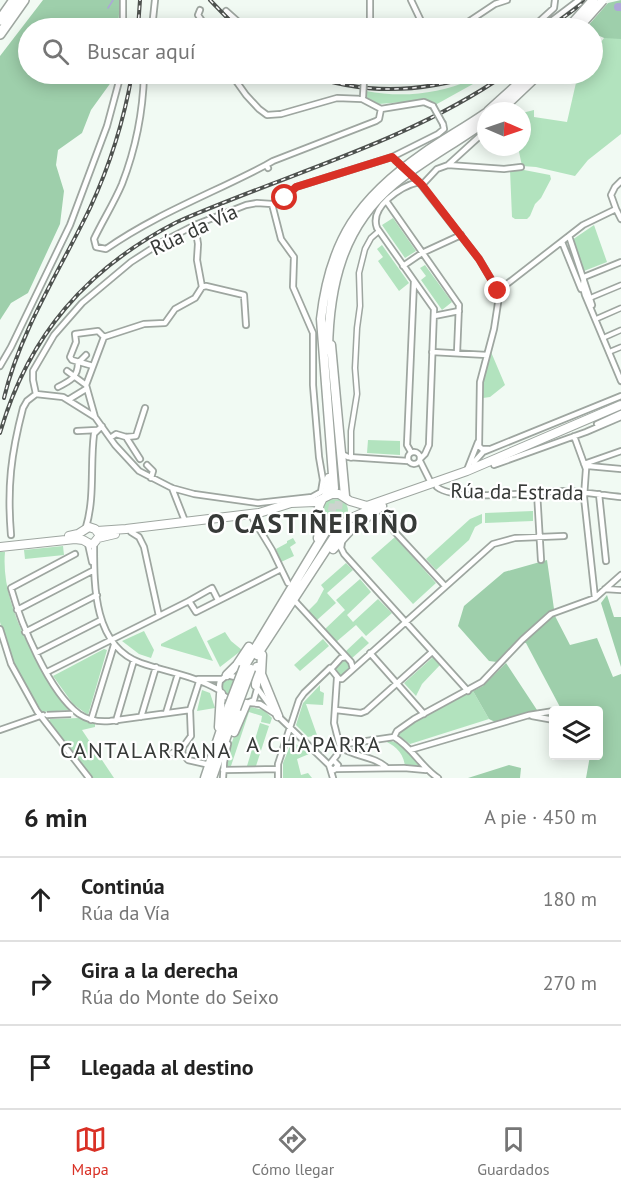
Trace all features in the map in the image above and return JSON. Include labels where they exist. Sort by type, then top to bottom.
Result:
[{"type":"highway","points":[[0,20],[14,0]]},
{"type":"highway","points":[[0,34],[24,0]]},
{"type":"highway","points":[[577,18],[593,0]]},
{"type":"highway","points":[[587,18],[603,0]]},
{"type":"highway","points":[[498,102],[518,84]]},
{"type":"highway","points":[[509,102],[528,84]]},
{"type":"highway","points":[[323,495],[329,480],[319,355],[321,319],[328,274],[343,237],[377,190],[477,119]]},
{"type":"highway","points":[[321,319],[337,488],[328,330],[332,293],[340,261],[349,241],[382,195],[427,155],[477,127]]},
{"type":"highway","points":[[328,330],[340,452],[348,499]]},
{"type":"highway","points":[[313,572],[360,521],[382,506]]},
{"type":"highway","points":[[224,677],[242,659],[317,539],[320,517]]},
{"type":"highway","points":[[278,716],[261,674],[257,654],[346,522]]},
{"type":"highway","points":[[205,778],[248,668],[329,532]]},
{"type":"highway","points":[[256,687],[257,654],[264,624]]},
{"type":"highway","points":[[219,738],[220,692]]},
{"type":"highway","points":[[212,778],[223,769],[228,744],[248,703]]},
{"type":"highway","points":[[223,769],[233,707]]},
{"type":"main road","points":[[1,543],[72,535],[131,532],[252,517],[296,506],[307,507],[330,527],[621,405]]},
{"type":"main road","points":[[90,535],[182,521],[260,513],[291,503],[312,502],[323,495],[336,493],[367,506],[494,465],[619,413]]},
{"type":"main road","points":[[320,517],[319,505],[323,495]]},
{"type":"main road","points":[[346,522],[352,510],[348,499]]},
{"type":"main road","points":[[163,528],[182,521],[194,524]]},
{"type":"street","points":[[123,0],[123,18]]},
{"type":"street","points":[[153,18],[155,0]]},
{"type":"street","points":[[370,0],[370,18]]},
{"type":"street","points":[[411,0],[419,18]]},
{"type":"street","points":[[474,18],[495,4],[507,0]]},
{"type":"street","points":[[544,18],[555,8],[555,0]]},
{"type":"street","points":[[555,18],[579,0]]},
{"type":"street","points":[[200,10],[198,15],[200,18]]},
{"type":"street","points":[[226,11],[234,18]]},
{"type":"street","points":[[0,366],[12,347],[70,225],[107,126],[119,84]]},
{"type":"street","points":[[144,84],[143,101],[134,148],[122,184],[94,239],[96,247],[106,249],[151,221],[323,140],[379,119],[381,109],[362,98],[330,99],[281,114],[267,115],[238,84]]},
{"type":"street","points":[[362,98],[364,84]]},
{"type":"street","name":"Rúa da Vía","points":[[36,394],[33,376],[36,366],[54,335],[82,303],[131,262],[195,225],[246,205],[272,204],[296,187],[394,158],[444,129],[433,106],[424,102],[381,109]]},
{"type":"street","points":[[414,281],[407,445],[411,464],[419,461],[429,445],[434,309],[377,229],[375,216],[403,187],[420,183],[437,169],[448,165],[477,139]]},
{"type":"street","points":[[394,158],[420,183],[461,235],[489,274],[498,291],[498,308],[480,382],[480,447],[489,449]]},
{"type":"street","points":[[448,165],[504,169],[521,167]]},
{"type":"street","points":[[621,181],[611,195],[621,219]]},
{"type":"street","points":[[387,202],[459,305],[457,353]]},
{"type":"street","points":[[16,539],[11,535],[8,488],[11,457],[23,408],[27,401],[36,394],[63,397],[95,417],[139,471],[172,488],[194,494],[258,503],[323,495],[313,385],[312,327],[293,287],[294,257],[281,239],[272,204]]},
{"type":"street","points":[[498,291],[583,225],[616,209]]},
{"type":"street","points":[[104,337],[144,324],[165,323],[175,309],[195,297],[202,287],[197,260],[198,244],[195,225]]},
{"type":"street","points":[[348,499],[344,466],[350,458],[351,431],[357,398],[355,368],[360,306],[359,273],[365,249],[377,229]]},
{"type":"street","points":[[403,266],[422,253],[461,235]]},
{"type":"street","points":[[569,236],[584,277],[588,297]]},
{"type":"street","points":[[562,242],[588,297],[621,381]]},
{"type":"street","points":[[584,277],[621,262]]},
{"type":"street","points":[[588,297],[621,285]]},
{"type":"street","points":[[202,287],[244,295],[246,325]]},
{"type":"street","points":[[596,319],[621,308]]},
{"type":"street","points":[[434,316],[459,311]]},
{"type":"street","points":[[69,329],[75,334],[98,331],[104,337]]},
{"type":"street","points":[[603,338],[621,330]]},
{"type":"street","points":[[75,334],[76,340],[70,357],[78,363],[93,366]]},
{"type":"street","points":[[67,400],[86,387],[104,337]]},
{"type":"street","points":[[609,352],[621,347]]},
{"type":"street","points":[[432,352],[487,355]]},
{"type":"street","points":[[58,387],[71,380],[78,372],[78,363],[86,355]]},
{"type":"street","points":[[68,371],[86,387],[95,417]]},
{"type":"street","points":[[470,470],[479,455],[489,449],[621,396]]},
{"type":"street","points":[[110,438],[116,434],[126,437],[136,436],[145,408]]},
{"type":"street","points":[[589,428],[619,413]]},
{"type":"street","points":[[494,465],[574,436],[619,413]]},
{"type":"street","points":[[102,426],[97,430],[93,443],[93,479],[89,519],[101,620],[112,643],[134,660],[197,681],[248,703],[260,704],[278,716]]},
{"type":"street","points":[[77,431],[97,430]]},
{"type":"street","points":[[470,470],[479,430]]},
{"type":"street","points":[[574,436],[585,465],[585,493],[595,598]]},
{"type":"street","points":[[126,437],[140,459]]},
{"type":"street","points":[[585,465],[621,451]]},
{"type":"street","points":[[340,452],[350,458],[398,460],[409,457],[419,461],[434,485]]},
{"type":"street","points":[[607,456],[607,466]]},
{"type":"street","points":[[597,461],[607,466]]},
{"type":"street","points":[[147,465],[153,471],[151,478]]},
{"type":"street","points":[[585,465],[621,469]]},
{"type":"street","name":"Rúa da Estrada","points":[[434,485],[448,492],[469,495],[537,492],[585,493],[621,497]]},
{"type":"street","points":[[172,488],[182,521]]},
{"type":"street","points":[[537,492],[541,560]]},
{"type":"street","name":"Rúa da Estrada","points":[[599,494],[606,561]]},
{"type":"street","points":[[382,506],[394,531],[445,586]]},
{"type":"street","points":[[252,517],[288,584]]},
{"type":"street","points":[[344,554],[340,545],[360,521]]},
{"type":"street","points":[[139,537],[140,533],[145,530]]},
{"type":"street","points":[[131,532],[139,537],[153,584],[159,616]]},
{"type":"street","points":[[1,543],[11,535]]},
{"type":"street","points":[[338,681],[493,544],[515,538],[564,536]]},
{"type":"street","points":[[330,552],[336,549],[344,554],[468,691]]},
{"type":"street","points":[[75,554],[11,588],[25,632],[47,672],[71,706],[79,714],[91,720],[105,722],[190,710]]},
{"type":"street","points":[[189,601],[196,612],[281,569]]},
{"type":"street","points":[[17,610],[94,570]]},
{"type":"street","points":[[394,737],[397,731],[468,691],[488,677],[522,640],[551,614],[595,598],[621,575]]},
{"type":"street","points":[[47,672],[112,643],[212,588],[218,600]]},
{"type":"street","points":[[605,589],[621,590]]},
{"type":"street","points":[[25,632],[97,596]]},
{"type":"street","points":[[294,600],[353,667]]},
{"type":"street","points":[[36,653],[101,620]]},
{"type":"street","points":[[0,630],[12,668],[41,716],[89,778]]},
{"type":"street","points":[[91,720],[112,643]]},
{"type":"street","points":[[336,710],[364,712],[432,652]]},
{"type":"street","points":[[370,654],[424,714]]},
{"type":"street","points":[[278,778],[289,728],[300,698],[343,656]]},
{"type":"street","points":[[116,721],[134,660]]},
{"type":"street","points":[[141,717],[156,667]]},
{"type":"street","points":[[330,670],[338,681],[334,723],[340,747],[347,752],[380,762],[387,768]]},
{"type":"street","points":[[166,713],[178,674]]},
{"type":"street","points":[[197,681],[234,676],[256,687],[289,728],[333,765],[426,770]]},
{"type":"street","points":[[220,692],[224,677]]},
{"type":"street","points":[[172,753],[182,750],[191,736],[190,710],[197,681]]},
{"type":"street","points":[[248,703],[256,697],[256,687]]},
{"type":"street","points":[[410,750],[529,715],[549,712]]},
{"type":"street","points":[[0,730],[41,716],[79,714]]},
{"type":"street","points":[[529,715],[549,719]]},
{"type":"street","points":[[334,778],[333,765],[340,747],[346,744],[394,737],[410,750],[426,770],[438,778]]},
{"type":"street","points":[[182,750],[185,758],[210,765]]},
{"type":"street","points":[[223,769],[278,770]]},
{"type":"street","points":[[425,777],[426,770]]},
{"type":"green space","points":[[43,0],[120,0],[119,18],[29,18]]},
{"type":"green space","points":[[621,0],[621,39],[603,38],[603,18],[595,18],[608,3]]},
{"type":"green space","points":[[18,33],[18,84],[110,84],[91,110],[82,133],[58,150],[56,165],[64,191],[60,224],[28,293],[11,303],[0,320],[0,56]]},
{"type":"green space","points":[[621,37],[621,134],[588,160],[575,176],[522,166],[520,156],[531,156],[531,111],[534,110],[534,117],[567,122],[576,84],[603,84],[603,39]]},
{"type":"green space","points":[[473,84],[437,104],[428,100],[379,104],[366,97],[366,91],[406,94],[446,89]]},
{"type":"green space","points":[[519,169],[550,175],[551,179],[527,219],[512,217],[510,170]]},
{"type":"green space","points":[[393,218],[416,251],[405,258],[382,225]]},
{"type":"green space","points":[[594,225],[607,262],[584,271],[572,240]]},
{"type":"green space","points":[[382,245],[409,283],[399,291],[378,261],[383,257],[377,249]]},
{"type":"green space","points":[[425,265],[452,302],[442,310],[421,280],[426,276],[420,268]]},
{"type":"green space","points":[[491,352],[505,385],[490,397],[483,398],[483,381]]},
{"type":"green space","points":[[368,440],[400,441],[400,455],[367,453]]},
{"type":"green space","points":[[335,498],[344,502],[348,511],[344,520],[335,524],[326,520],[322,511],[326,502]]},
{"type":"green space","points":[[533,511],[533,521],[485,523],[485,513]]},
{"type":"green space","points":[[482,514],[482,523],[475,527],[469,540],[436,570],[426,559],[470,519]]},
{"type":"green space","points":[[395,537],[436,583],[413,604],[371,558]]},
{"type":"green space","points":[[293,538],[296,543],[290,547],[294,556],[281,562],[276,549]]},
{"type":"green space","points":[[63,546],[64,555],[25,559],[24,550]]},
{"type":"green space","points":[[0,552],[5,552],[5,573],[9,594],[24,636],[46,676],[70,710],[42,712],[11,660],[0,622]]},
{"type":"green space","points":[[547,560],[555,616],[570,645],[597,638],[613,677],[621,674],[621,778],[586,778],[589,760],[603,760],[603,706],[559,706],[526,643],[517,642],[497,662],[489,661],[458,626],[464,606],[504,572]]},
{"type":"green space","points":[[346,563],[353,570],[327,593],[336,603],[317,620],[308,611],[317,602],[324,589],[321,585]]},
{"type":"green space","points":[[360,579],[371,592],[347,615],[353,622],[378,599],[392,613],[366,636],[356,625],[336,642],[325,629],[345,610],[336,600]]},
{"type":"green space","points":[[607,595],[614,617],[621,617],[621,667],[601,603]]},
{"type":"green space","points":[[196,626],[213,661],[161,646],[161,644]]},
{"type":"green space","points":[[144,631],[154,650],[151,658],[139,654],[122,641]]},
{"type":"green space","points":[[225,632],[231,641],[242,650],[220,667],[207,641]]},
{"type":"green space","points":[[362,636],[369,643],[351,659],[345,652]]},
{"type":"green space","points":[[323,639],[329,646],[300,671],[294,665]]},
{"type":"green space","points":[[104,649],[107,650],[88,715],[73,704],[53,676]]},
{"type":"green space","points":[[433,657],[440,665],[422,684],[416,696],[404,683]]},
{"type":"green space","points":[[341,660],[346,660],[351,668],[340,678],[333,669]]},
{"type":"green space","points":[[506,663],[537,710],[549,708],[495,722],[489,719],[473,691],[483,686]]},
{"type":"green space","points":[[235,678],[228,697],[222,690],[221,684]]},
{"type":"green space","points":[[320,685],[320,691],[324,693],[323,705],[306,704],[317,735],[308,737],[296,725],[303,703]]},
{"type":"green space","points":[[202,690],[210,693],[215,708],[197,711]]},
{"type":"green space","points":[[473,691],[489,719],[410,744],[398,735],[415,721]]},
{"type":"green space","points":[[251,707],[264,710],[272,718],[270,724],[261,722],[262,716],[249,712],[231,766],[227,766],[239,725]]},
{"type":"green space","points":[[79,718],[95,724],[95,727],[82,730],[114,778],[91,778],[49,721],[50,719]]},
{"type":"green space","points":[[260,723],[269,726],[256,766],[247,766]]},
{"type":"green space","points":[[382,740],[399,744],[420,767],[405,766],[397,749]]},
{"type":"green space","points":[[292,741],[309,754],[297,759],[301,775],[308,773],[312,778],[283,778],[283,763]]},
{"type":"green space","points":[[509,765],[521,768],[520,778],[468,778]]},
{"type":"waterway","points":[[108,8],[113,0]]},
{"type":"tunnel","points":[[329,523],[334,488]]},
{"type":"tunnel","points":[[331,532],[338,511],[340,488]]},
{"type":"railway","points":[[139,18],[140,0]]},
{"type":"railway","points":[[210,0],[227,18]]},
{"type":"railway","points":[[563,18],[587,0]]},
{"type":"railway","points":[[581,18],[605,0]]},
{"type":"railway","points":[[4,398],[30,325],[90,208],[104,175],[125,108],[130,84]]},
{"type":"railway","points":[[340,84],[392,89],[440,84]]},
{"type":"railway","points":[[0,433],[12,398],[45,336],[65,308],[115,261],[145,240],[177,222],[388,138],[429,119],[490,84]]},
{"type":"district","name":"O CASTIÑEIRIÑO","points":[[313,524]]},
{"type":"district","name":"A CHAPARRA","points":[[314,744]]},
{"type":"district","name":"CANTALARRANA","points":[[146,750]]},
{"type":"route","points":[[285,198],[296,187],[331,174],[362,168],[392,157],[422,185],[479,259],[498,291]]}]
